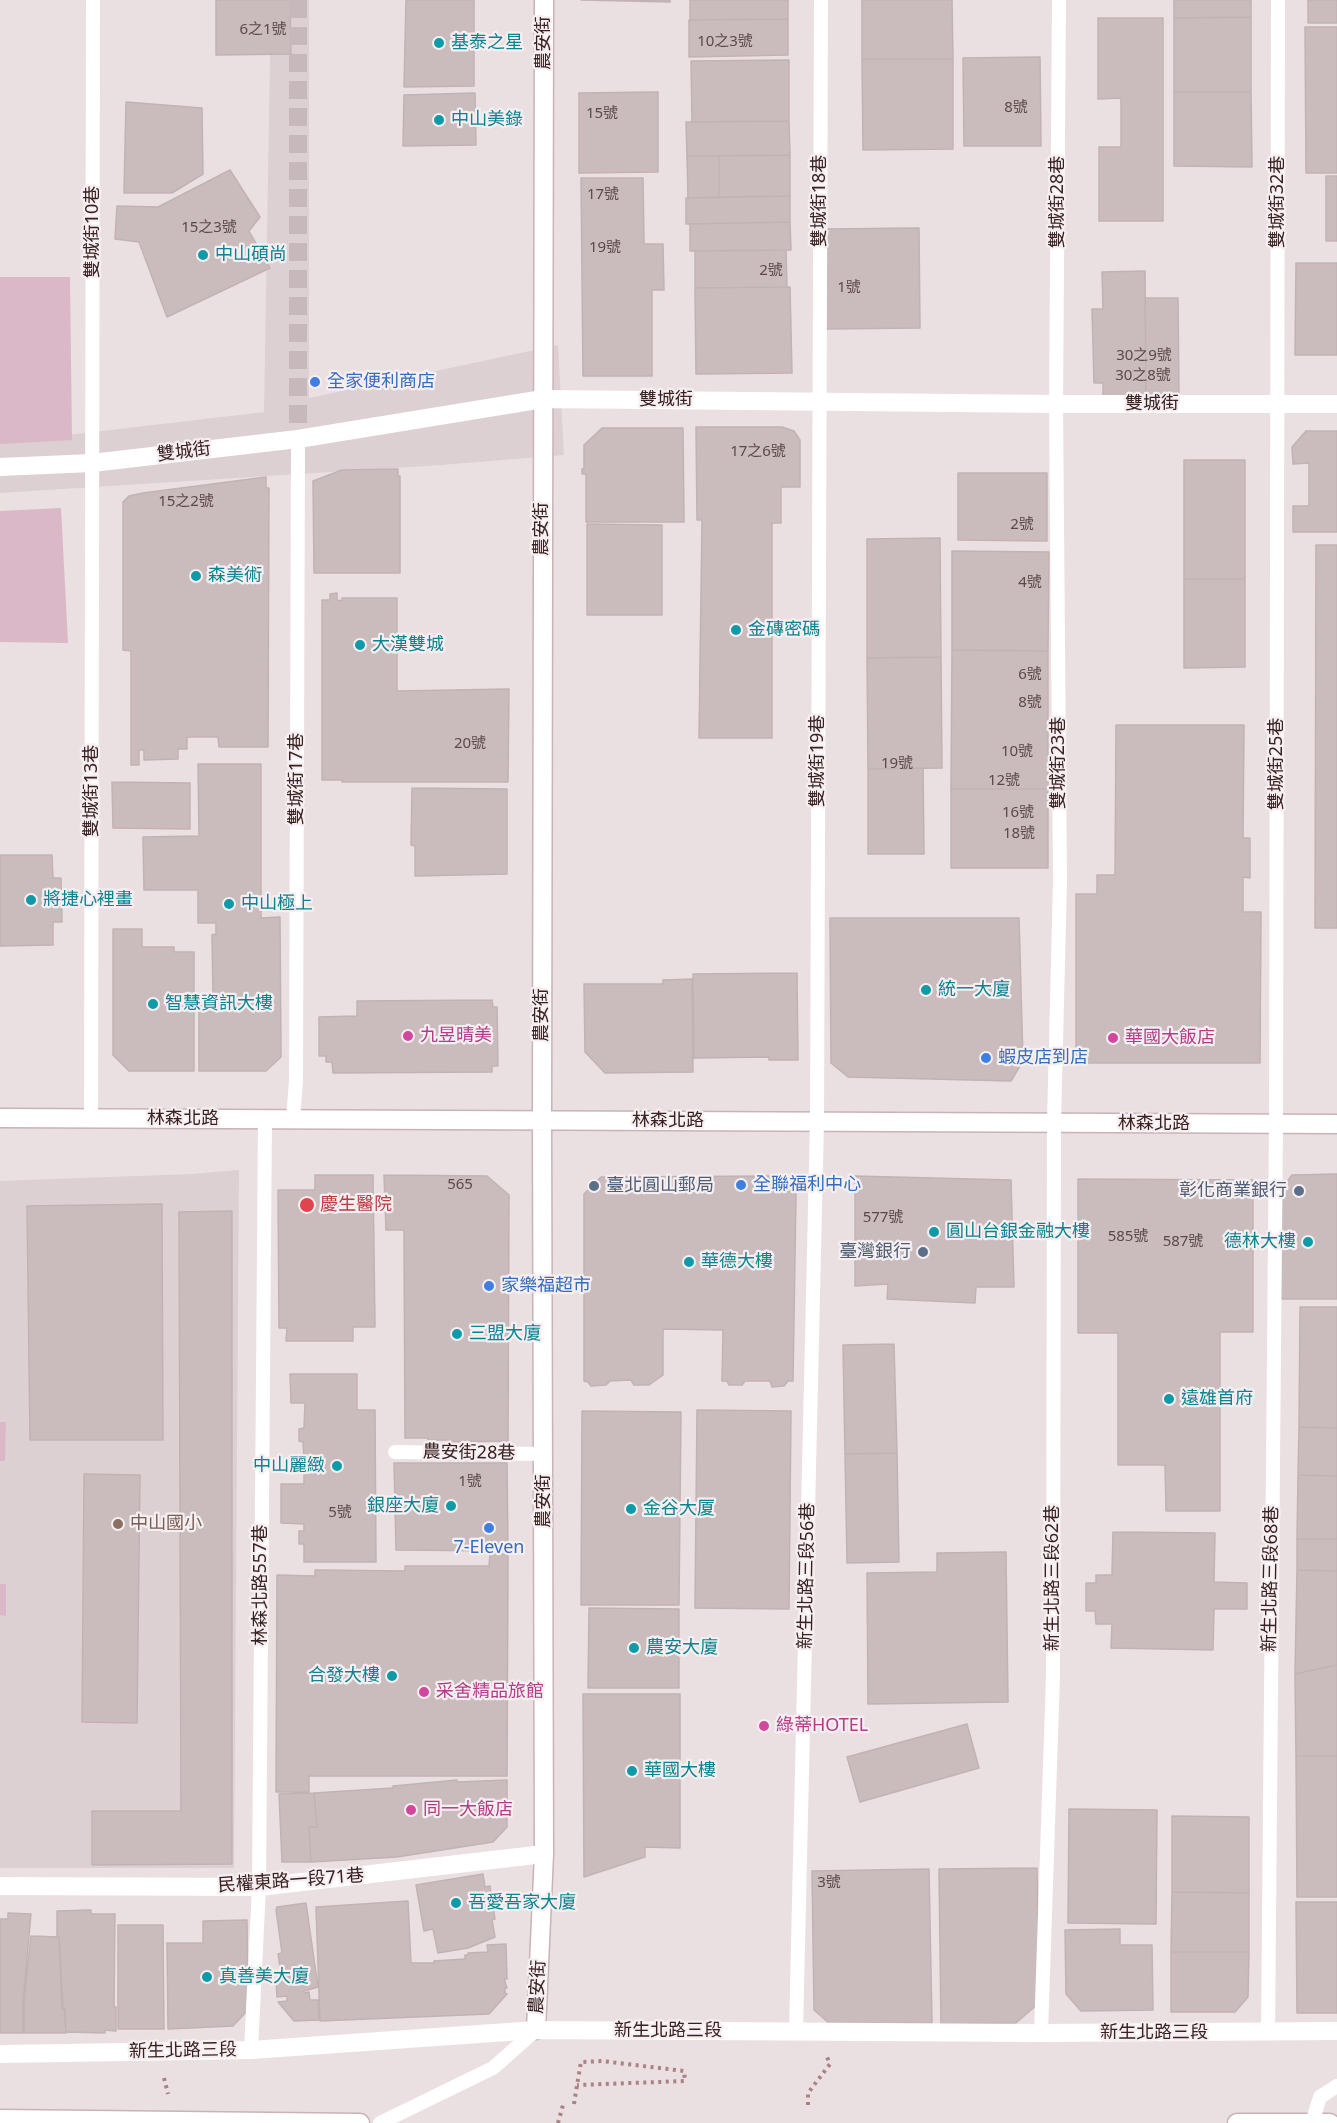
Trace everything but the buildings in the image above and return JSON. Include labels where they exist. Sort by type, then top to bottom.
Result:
[{"type":"street","name":"農安街","points":[[536,2031],[544,1854],[542,1120],[544,0]]},
{"type":"street","name":"雙城街","points":[[0,467],[92,463],[298,439],[543,399],[1337,404]]},
{"type":"street","name":"林森北路","points":[[0,1118],[1337,1124]]},
{"type":"street","name":"民權東路一段71巷","points":[[0,1886],[259,1887],[544,1854]]},
{"type":"street","name":"新生北路三段","points":[[0,2054],[252,2050],[536,2031],[1268,2033],[1337,2031]]},
{"type":"street","points":[[0,2119],[360,2123]]},
{"type":"street","points":[[1237,2123],[1330,2123]]},
{"type":"lane","name":"雙城街10巷","points":[[92,463],[93,0]]},
{"type":"lane","name":"雙城街18巷","points":[[820,401],[821,0]]},
{"type":"lane","name":"雙城街28巷","points":[[1056,404],[1059,0]]},
{"type":"lane","name":"雙城街32巷","points":[[1278,0],[1278,403]]},
{"type":"lane","name":"雙城街19巷","points":[[817,1122],[820,401]]},
{"type":"lane","name":"雙城街25巷","points":[[1276,1124],[1278,403]]},
{"type":"lane","name":"雙城街23巷","points":[[1054,1123],[1060,881],[1056,404]]},
{"type":"lane","name":"雙城街17巷","points":[[293,1119],[296,1081],[298,439]]},
{"type":"lane","name":"雙城街13巷","points":[[91,1118],[92,463]]},
{"type":"lane","name":"林森北路557巷","points":[[252,2050],[259,1887],[265,1119]]},
{"type":"lane","name":"新生北路三段56巷","points":[[796,2031],[817,1122]]},
{"type":"lane","name":"新生北路三段62巷","points":[[1041,2033],[1053,1675],[1054,1123]]},
{"type":"lane","name":"新生北路三段68巷","points":[[1268,2033],[1276,1124]]},
{"type":"lane","name":"農安街28巷","points":[[395,1452],[544,1454]]},
{"type":"lane","points":[[380,2123],[493,2068],[536,2031]]},
{"type":"lane","points":[[1312,2123],[1320,2097],[1337,2086]]},
{"type":"path","points":[[574,2104],[577,2085],[581,2062],[602,2061],[684,2071],[685,2081],[577,2085]]},
{"type":"path","points":[[808,2105],[808,2093],[830,2064]]},
{"type":"path","points":[[558,2123],[563,2105]]},
{"type":"shaded area","points":[[271,0],[309,0],[309,398],[558,345],[564,455],[0,493],[0,443],[264,412]]},
{"type":"shaded area","points":[[0,277],[70,277],[72,440],[0,444]]},
{"type":"shaded area","points":[[61,508],[68,643],[0,642],[0,511]]},
{"type":"shaded area","name":"中山國小","points":[[239,1170],[234,1868],[0,1868],[0,1181]]},
{"type":"shaded area","points":[[0,1422],[6,1422],[5,1461],[0,1461]]},
{"type":"shaded area","points":[[0,1584],[6,1584],[6,1616],[0,1615]]},
{"type":"tunnel","points":[[298,0],[298,439]]},
{"type":"place","name":"基泰之星","points":[[439,43]]},
{"type":"place","name":"中山美錄","points":[[439,120]]},
{"type":"place","name":"中山碩尚","points":[[203,255]]},
{"type":"place","name":"全家便利商店","points":[[315,382]]},
{"type":"place","name":"森美術","points":[[196,576]]},
{"type":"place","name":"金磚密碼","points":[[736,630]]},
{"type":"place","name":"大漢雙城","points":[[360,645]]},
{"type":"place","name":"將捷心裡畫","points":[[31,900]]},
{"type":"place","name":"中山極上","points":[[229,904]]},
{"type":"place","name":"統一大廈","points":[[926,990]]},
{"type":"place","name":"智慧資訊大樓","points":[[153,1004]]},
{"type":"place","name":"九昱晴美","points":[[408,1036]]},
{"type":"place","name":"華國大飯店","points":[[1113,1038]]},
{"type":"place","name":"蝦皮店到店","points":[[986,1058]]},
{"type":"place","name":"全聯福利中心","points":[[741,1185]]},
{"type":"place","name":"臺北圓山郵局","points":[[594,1186]]},
{"type":"place","name":"彰化商業銀行","points":[[1299,1191]]},
{"type":"place","name":"慶生醫院","points":[[307,1205]]},
{"type":"place","name":"圓山台銀金融大樓","points":[[934,1232]]},
{"type":"place","name":"德林大樓","points":[[1308,1242]]},
{"type":"place","name":"臺灣銀行","points":[[923,1252]]},
{"type":"place","name":"華德大樓","points":[[689,1262]]},
{"type":"place","name":"家樂福超市","points":[[489,1286]]},
{"type":"place","name":"三盟大廈","points":[[457,1334]]},
{"type":"place","name":"遠雄首府","points":[[1169,1399]]},
{"type":"place","name":"中山麗緻","points":[[337,1466]]},
{"type":"place","name":"銀座大廈","points":[[451,1506]]},
{"type":"place","name":"金谷大厦","points":[[631,1509]]},
{"type":"place","name":"中山國小","points":[[118,1524]]},
{"type":"place","name":"7-Eleven","points":[[489,1528]]},
{"type":"place","name":"農安大廈","points":[[634,1648]]},
{"type":"place","name":"合發大樓","points":[[392,1676]]},
{"type":"place","name":"采舍精品旅館","points":[[424,1692]]},
{"type":"place","name":"綠蒂HOTEL","points":[[764,1726]]},
{"type":"place","name":"華國大樓","points":[[632,1771]]},
{"type":"place","name":"同一大飯店","points":[[411,1810]]},
{"type":"place","name":"吾愛吾家大廈","points":[[456,1903]]},
{"type":"place","name":"真善美大廈","points":[[207,1977]]}]
